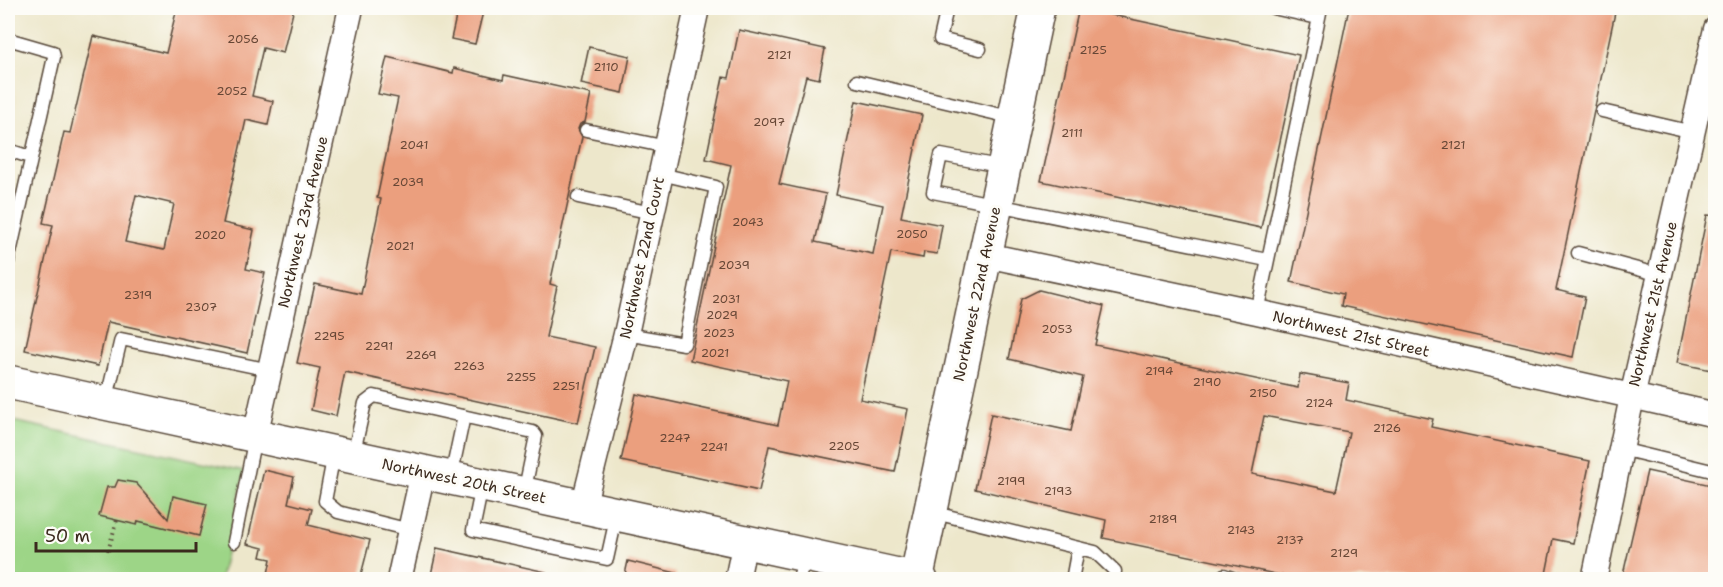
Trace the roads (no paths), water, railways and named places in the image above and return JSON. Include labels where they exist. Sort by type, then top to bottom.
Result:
[{"type":"main road","name":"Northwest 22nd Avenue","points":[[918,579],[930,512],[1038,8]]},
{"type":"main road","name":"Northwest 20th Street","points":[[8,382],[746,542],[802,567],[918,579]]},
{"type":"street","name":"Northwest 23rd Avenue","points":[[255,436],[351,8]]},
{"type":"street","name":"Northwest 22nd Court","points":[[583,507],[626,334],[698,8]]},
{"type":"street","name":"Northwest 21st Avenue","points":[[1594,579],[1632,397],[1693,132],[1710,81],[1716,29]]},
{"type":"street","name":"Northwest 21st Street","points":[[986,255],[1257,312],[1716,416]]},
{"type":"street","points":[[399,579],[410,530],[437,475]]},
{"type":"street","points":[[737,579],[746,542]]},
{"type":"lane","points":[[947,8],[940,39],[980,49]]},
{"type":"lane","points":[[1257,312],[1319,13],[1273,8]]},
{"type":"lane","points":[[8,39],[53,52],[54,57],[8,262]]},
{"type":"lane","points":[[857,81],[1015,118]]},
{"type":"lane","points":[[1602,111],[1693,132]]},
{"type":"lane","points":[[586,130],[667,147]]},
{"type":"lane","points":[[8,150],[30,157]]},
{"type":"lane","points":[[1005,167],[941,155],[933,192],[1267,260]]},
{"type":"lane","points":[[626,334],[684,344],[716,187],[661,174]]},
{"type":"lane","points":[[578,197],[652,213]]},
{"type":"lane","points":[[1578,253],[1660,275]]},
{"type":"lane","points":[[106,403],[121,339],[270,370]]},
{"type":"lane","points":[[410,530],[338,512],[325,501],[365,403],[374,396],[528,431],[536,436],[523,494]]},
{"type":"lane","points":[[437,475],[464,416]]},
{"type":"lane","points":[[234,542],[255,436]]},
{"type":"lane","points":[[1621,449],[1716,472]]},
{"type":"lane","points":[[483,485],[472,530],[607,559],[617,514]]},
{"type":"lane","points":[[930,512],[1095,552],[1115,571],[1114,579]]},
{"type":"lane","points":[[1072,579],[1078,548]]},
{"type":"lane","points":[[1219,579],[1224,575],[1238,579]]}]
